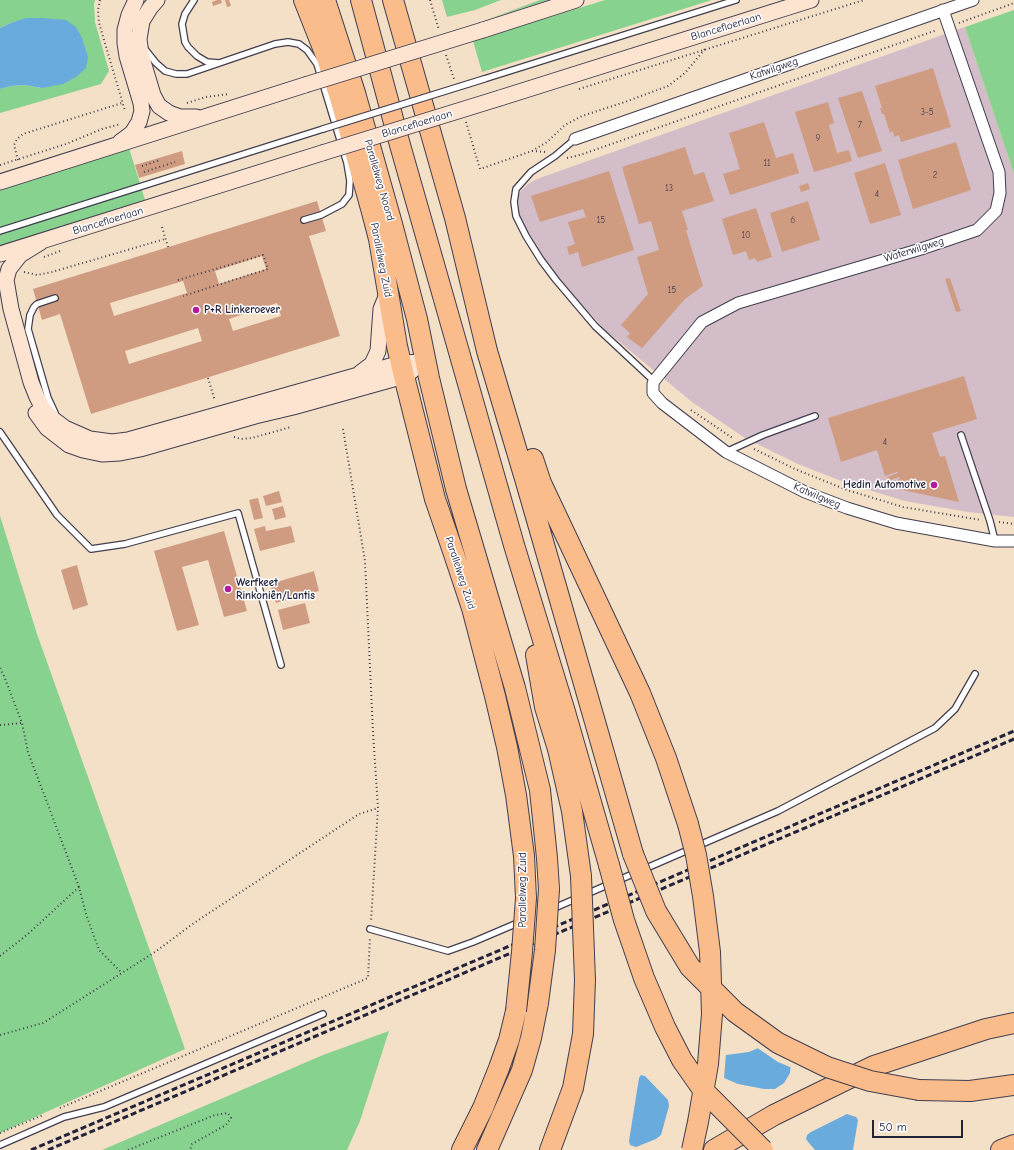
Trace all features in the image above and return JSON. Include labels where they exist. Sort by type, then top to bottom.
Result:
[{"type":"highway","name":"Parallelweg Zuid","points":[[304,0],[327,58],[340,97],[379,239],[402,370],[435,499],[472,608],[507,747],[516,796],[524,856],[526,898],[516,1011],[509,1040],[483,1108],[462,1150]]},
{"type":"highway","name":"Parallelweg Noord","points":[[325,0],[392,224],[417,319],[425,362]]},
{"type":"highway","points":[[361,0],[400,145],[514,545],[565,712],[624,920],[644,978],[668,1034],[682,1060],[703,1090],[763,1150]]},
{"type":"highway","points":[[393,0],[455,218],[487,351],[504,410],[633,854],[656,911],[690,967],[735,1012],[778,1043],[827,1067],[870,1081],[918,1090],[970,1091],[1014,1085]]},
{"type":"highway","name":"Parallelweg Zuid","points":[[425,362],[456,489],[515,688],[540,790],[548,858],[549,889],[545,950],[538,1003],[531,1038],[522,1070],[490,1148]]},
{"type":"highway","points":[[504,410],[530,450],[541,483],[640,693],[666,758],[688,824],[696,855],[710,952],[712,1014],[708,1064],[692,1150]]},
{"type":"highway","points":[[514,545],[546,707],[558,749],[572,811],[581,876],[585,980],[583,1034],[573,1088],[550,1150]]},
{"type":"highway","points":[[714,1150],[774,1115],[874,1066],[986,1029],[1014,1023]]},
{"type":"highway","points":[[470,1150],[482,1128],[483,1108]]},
{"type":"highway","points":[[1001,1150],[1014,1145]]},
{"type":"main road","points":[[100,151],[122,141],[132,133],[139,122],[142,111],[127,56],[125,42],[125,30],[129,15],[136,0]]},
{"type":"main road","points":[[157,0],[142,21],[139,39],[141,55],[153,95],[159,106],[169,113],[180,117],[196,117],[214,114]]},
{"type":"main road","points":[[0,182],[576,0]]},
{"type":"main road","name":"Blancefloerlaan","points":[[0,254],[811,0]]},
{"type":"main road","points":[[41,242],[20,255],[9,269],[6,280],[8,296],[31,382],[43,409],[65,428],[90,439],[112,442],[128,440],[360,374],[402,370]]},
{"type":"main road","points":[[360,374],[372,364],[378,351],[381,309],[388,291]]},
{"type":"main road","points":[[0,305],[24,387],[30,403],[38,416],[47,428],[69,445],[102,454],[120,453],[140,449],[255,416],[293,407],[425,362]]},
{"type":"street","name":"Katwilgweg","points":[[575,139],[973,0]]},
{"type":"street","name":"Waterwilgweg","points":[[653,383],[702,322],[738,303],[921,249],[977,230],[996,211],[1000,193],[999,172],[949,26],[942,10]]},
{"type":"street","name":"Katwilgweg","points":[[653,383],[653,393],[662,403],[726,452],[805,492],[847,508],[896,523],[995,541],[1014,541]]},
{"type":"lane","points":[[194,0],[185,14],[182,24],[185,42],[197,56],[207,62],[221,63]]},
{"type":"lane","points":[[0,230],[736,0]]},
{"type":"lane","points":[[139,39],[156,63],[165,71],[176,74],[186,74],[275,44],[288,42],[298,44],[307,50],[316,64],[347,163],[350,181],[349,195],[342,204],[322,215],[304,220]]},
{"type":"lane","points":[[575,139],[555,156],[531,172],[516,189],[514,202],[516,216],[526,236],[556,280],[595,326],[653,383]]},
{"type":"lane","points":[[55,298],[37,304],[30,315],[28,329],[48,398],[54,412],[65,428]]},
{"type":"lane","points":[[726,452],[763,435],[815,416]]},
{"type":"lane","points":[[0,432],[57,515],[92,549],[125,544],[238,513],[281,665]]},
{"type":"lane","points":[[961,435],[990,521],[995,541]]},
{"type":"lane","points":[[538,914],[778,811],[935,728],[955,709],[975,674]]},
{"type":"lane","points":[[370,928],[448,951],[530,918]]},
{"type":"lane","points":[[0,1145],[64,1117],[104,1107],[322,1014]]},
{"type":"path","points":[[100,0],[98,10],[99,23],[125,111]]},
{"type":"path","points":[[580,155],[1014,3]]},
{"type":"path","points":[[480,169],[532,151],[548,142],[565,125],[582,116],[668,86],[685,73],[705,49]]},
{"type":"path","points":[[0,165],[18,160],[14,145],[17,139],[23,134],[122,103]]},
{"type":"path","points":[[532,151],[545,151]]},
{"type":"path","points":[[142,166],[160,160]]},
{"type":"path","points":[[144,172],[175,162]]},
{"type":"path","points":[[162,227],[168,247]]},
{"type":"path","points":[[22,272],[37,274],[52,272],[165,239]]},
{"type":"path","points":[[178,280],[263,254],[268,269],[183,296]]},
{"type":"path","points":[[208,378],[216,404]]},
{"type":"path","points":[[688,407],[742,444],[795,469],[847,490],[904,507],[967,518],[1014,524]]},
{"type":"path","points":[[232,436],[241,439],[252,438],[291,427]]},
{"type":"path","points":[[59,1108],[368,978],[378,808],[365,561],[343,429]]},
{"type":"path","points":[[0,668],[22,724],[28,752],[100,950],[122,973]]},
{"type":"path","points":[[0,725],[22,724]]},
{"type":"path","points":[[0,1035],[43,1023],[122,973],[359,814],[378,808]]},
{"type":"path","points":[[0,956],[28,934],[78,887]]},
{"type":"path","points":[[128,1150],[215,1115],[228,1113],[231,1118],[226,1125],[192,1144],[190,1150]]},
{"type":"path","points":[[0,1133],[44,1115]]},
{"type":"shaded area","points":[[965,27],[1014,174],[1014,517],[968,512],[905,501],[849,484],[798,464],[745,438],[692,402],[605,330],[559,280],[542,259],[527,235],[518,216],[515,202],[521,191],[528,184],[537,179]]},
{"type":"green space","points":[[0,0],[95,0],[95,22],[109,71],[101,84],[0,113],[0,89],[24,85],[42,88],[11,23],[0,28]]},
{"type":"green space","points":[[442,0],[501,0],[475,10],[447,17]]},
{"type":"green space","points":[[540,0],[548,0],[489,19]]},
{"type":"green space","points":[[605,0],[712,0],[482,72],[473,41]]},
{"type":"green space","points":[[1014,10],[1014,174],[965,27]]},
{"type":"green space","points":[[129,148],[145,200],[0,246],[0,188]]},
{"type":"green space","points":[[0,516],[37,634],[185,1049],[0,1133]]},
{"type":"green space","points":[[389,1031],[360,1121],[347,1150],[102,1150],[323,1055]]},
{"type":"water","points":[[26,18],[66,20],[76,27],[82,38],[88,57],[86,68],[76,77],[63,84],[42,88],[24,85],[0,89],[0,28]]},
{"type":"water","points":[[765,1045],[791,1061],[790,1073],[784,1083],[775,1089],[764,1089],[738,1084],[717,1075],[719,1056],[749,1052]]},
{"type":"water","points":[[641,1075],[645,1076],[668,1100],[669,1106],[661,1135],[656,1139],[636,1147],[630,1145],[629,1141],[639,1078]]},
{"type":"water","points":[[847,1114],[856,1117],[858,1120],[853,1150],[815,1150],[806,1139],[807,1135]]},
{"type":"pier","points":[[765,1043],[793,1061],[792,1068],[778,1062],[756,1047]]},
{"type":"pier","points":[[726,1053],[724,1080],[715,1076],[717,1055]]},
{"type":"building","points":[[221,0],[222,3],[213,6],[212,2]]},
{"type":"building","points":[[225,0],[229,0],[231,6],[227,7]]},
{"type":"building","points":[[933,68],[951,127],[901,142],[899,135],[894,137],[893,131],[890,133],[884,114],[882,114],[880,108],[882,108],[875,86]]},
{"type":"building","points":[[862,91],[882,151],[858,158],[838,98]]},
{"type":"building","points":[[828,102],[834,123],[829,125],[837,153],[849,150],[852,161],[814,172],[795,112]]},
{"type":"building","points":[[764,122],[776,158],[793,153],[799,173],[730,195],[723,174],[740,169],[729,133]]},
{"type":"building","points":[[956,142],[971,190],[913,209],[898,160]]},
{"type":"building","points":[[685,147],[694,175],[704,172],[714,201],[682,211],[688,230],[686,230],[703,286],[685,299],[642,348],[627,337],[630,333],[621,325],[648,294],[637,257],[659,250],[651,221],[639,224],[622,167]]},
{"type":"building","points":[[182,151],[185,164],[139,178],[135,165]]},
{"type":"building","points":[[885,163],[901,215],[870,224],[854,173]]},
{"type":"building","points":[[609,171],[634,250],[582,267],[578,252],[569,255],[567,247],[575,244],[568,222],[586,217],[583,209],[540,222],[531,196]]},
{"type":"building","points":[[808,183],[810,189],[801,192],[799,186]]},
{"type":"building","points":[[317,201],[326,231],[309,236],[340,336],[91,414],[60,314],[42,320],[33,289]],"holes":[[[262,256],[266,269],[219,284],[215,271]],[[183,281],[187,293],[114,316],[110,303]],[[277,303],[281,316],[233,331],[229,319]],[[198,328],[202,341],[129,364],[125,351]]]},
{"type":"building","points":[[808,201],[820,240],[782,252],[770,213]]},
{"type":"building","points":[[756,208],[772,257],[757,262],[755,258],[749,260],[746,251],[733,255],[722,219]]},
{"type":"building","points":[[950,278],[961,311],[956,312],[945,279]]},
{"type":"building","points":[[964,376],[977,419],[932,433],[940,457],[945,456],[959,502],[884,486],[884,484],[900,479],[899,477],[888,481],[887,477],[898,473],[885,476],[877,450],[841,462],[828,418]]},
{"type":"building","points":[[279,491],[282,502],[266,506],[263,496]]},
{"type":"building","points":[[258,498],[263,518],[254,520],[249,500]]},
{"type":"building","points":[[283,506],[286,517],[275,520],[272,509]]},
{"type":"building","points":[[265,526],[266,531],[291,526],[295,542],[260,551],[254,529]]},
{"type":"building","name":"Werfkeet Rinkoniên/Lantis","points":[[224,531],[247,611],[224,617],[208,560],[182,567],[199,625],[177,631],[154,551]]},
{"type":"building","points":[[77,565],[88,605],[73,610],[61,570]]},
{"type":"building","points":[[314,571],[319,591],[276,603],[270,584]]},
{"type":"building","points":[[305,603],[310,623],[283,630],[278,610]]},
{"type":"railway","points":[[31,1150],[1014,731]]},
{"type":"railway","points":[[48,1150],[1014,739]]},
{"type":"place","name":"P+R Linkeroever","points":[[196,310]]},
{"type":"place","name":"Hedin Automotive","points":[[934,485]]},
{"type":"place","name":"Werfkeet Rinkoniên/Lantis","points":[[228,589]]}]
